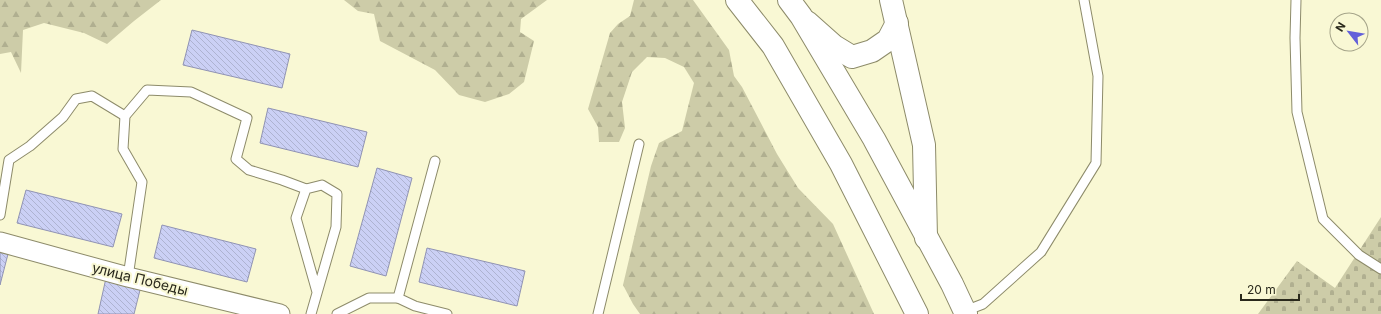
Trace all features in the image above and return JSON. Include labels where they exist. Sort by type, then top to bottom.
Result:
[{"type":"main road","points":[[737,0],[773,46],[841,164],[917,314]]},
{"type":"main road","points":[[891,0],[924,145],[926,238]]},
{"type":"main road","points":[[795,8],[834,46],[852,57],[872,51],[888,40],[897,23]]},
{"type":"main road","points":[[795,8],[874,139],[952,284],[965,312]]},
{"type":"street","name":"улица Победы","points":[[0,242],[128,277],[280,314]]},
{"type":"lane","points":[[965,312],[983,304],[1041,252],[1096,163],[1098,76],[1084,0]]},
{"type":"lane","points":[[1296,0],[1295,38],[1297,112],[1322,219],[1359,255],[1381,269]]},
{"type":"lane","points":[[128,277],[142,182],[123,149],[125,116],[148,90],[190,92],[247,118],[236,160],[249,170],[306,189],[322,185],[337,194],[336,227],[311,314]]},
{"type":"lane","points":[[0,216],[9,160],[30,146],[63,117],[76,99],[92,96],[125,116]]},
{"type":"lane","points":[[598,314],[639,144]]},
{"type":"lane","points":[[398,298],[435,161]]},
{"type":"lane","points":[[306,189],[296,218],[317,292]]},
{"type":"lane","points":[[337,314],[369,298],[398,298],[414,310],[447,314]]},
{"type":"green space","points":[[0,0],[161,0],[107,44],[84,33],[44,23],[23,30],[21,73],[11,52],[0,54]]},
{"type":"green space","points":[[344,0],[547,0],[521,19],[520,32],[534,41],[524,82],[509,94],[485,102],[459,95],[435,70],[380,41],[374,14],[358,11]]},
{"type":"green space","points":[[634,0],[693,0],[729,50],[734,76],[742,87],[777,154],[798,188],[833,224],[874,314],[640,314],[623,285],[651,166],[659,143],[682,131],[694,83],[684,67],[665,58],[647,57],[632,72],[622,102],[625,128],[619,142],[599,142],[598,127],[588,109],[610,33],[618,24],[630,16]]},
{"type":"green space","points":[[1381,217],[1381,314],[1258,314],[1297,261],[1335,288]]},
{"type":"building","points":[[192,30],[290,54],[282,88],[183,65]]},
{"type":"building","points":[[268,108],[367,132],[358,167],[260,143]]},
{"type":"building","points":[[377,168],[412,178],[386,276],[350,266]]},
{"type":"building","points":[[26,190],[122,214],[113,247],[17,223]]},
{"type":"building","points":[[162,225],[256,249],[247,282],[154,258]]},
{"type":"building","points":[[427,248],[525,271],[517,306],[419,282]]},
{"type":"building","points":[[0,252],[8,254],[0,285]]},
{"type":"building","points":[[106,278],[141,286],[134,314],[98,314]]}]
